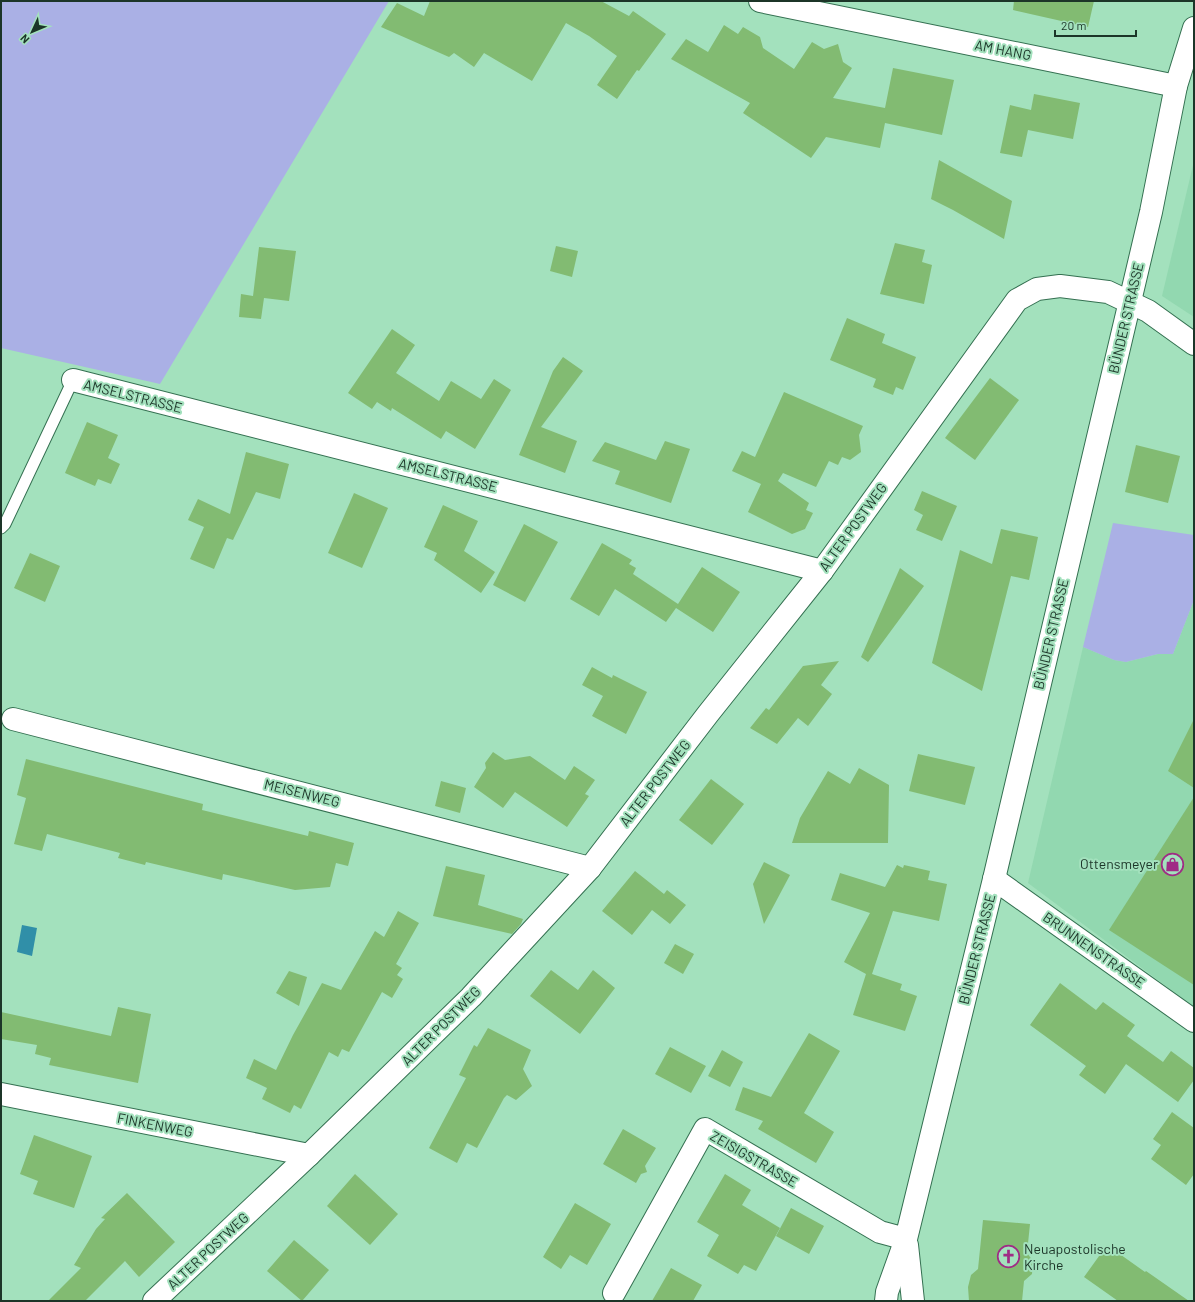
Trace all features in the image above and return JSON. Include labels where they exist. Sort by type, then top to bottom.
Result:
[{"type":"street","name":"AM HANG","points":[[760,1],[832,8],[1176,86]]},
{"type":"street","name":"BÜNDER STRASSE","points":[[886,1301],[887,1292],[906,1239],[994,879],[1151,212],[1176,86],[1194,28]]},
{"type":"street","name":"ALTER POSTWEG","points":[[154,1301],[309,1155],[471,997],[590,868],[708,714],[822,571],[1017,300],[1037,289],[1060,286],[1108,292],[1130,301],[1148,311],[1194,344]]},
{"type":"street","name":"AMSELSTRASSE","points":[[73,380],[822,571]]},
{"type":"street","name":"MEISENWEG","points":[[14,719],[590,868]]},
{"type":"street","name":"BRUNNENSTRASSE","points":[[994,879],[1194,1021]]},
{"type":"street","name":"FINKENWEG","points":[[1,1094],[309,1155]]},
{"type":"street","name":"ZEISIGSTRASSE","points":[[614,1293],[705,1130],[880,1232],[906,1239]]},
{"type":"street","name":"BÜNDER STRASSE","points":[[906,1239],[913,1301]]},
{"type":"lane","points":[[1,528],[5,524],[73,380]]},
{"type":"shaded area","points":[[1,1],[389,1],[160,384],[1,348]]},
{"type":"shaded area","points":[[1194,161],[1194,317],[1162,296]]},
{"type":"shaded area","points":[[1113,523],[1194,535],[1194,600],[1173,654],[1158,654],[1126,662],[1114,660],[1083,647]]},
{"type":"shaded area","points":[[1194,600],[1194,1007],[1028,883],[1083,647],[1114,660],[1126,662],[1158,654],[1173,654]]},
{"type":"shaded area","points":[[22,925],[37,928],[32,956],[17,952]]},
{"type":"building","points":[[430,1],[601,1],[629,16],[633,11],[666,34],[639,71],[637,70],[617,99],[597,85],[617,56],[589,36],[566,23],[532,81],[484,53],[474,67],[454,53],[449,57],[381,27],[397,3],[424,16]]},
{"type":"building","points":[[1014,1],[1094,1],[1088,27],[1013,10]]},
{"type":"building","points":[[724,25],[738,34],[743,27],[760,37],[763,48],[794,69],[812,42],[824,49],[838,44],[843,62],[852,68],[833,98],[885,108],[893,68],[954,80],[942,135],[885,123],[880,148],[826,137],[811,158],[743,113],[750,103],[671,59],[686,39],[708,52]]},
{"type":"building","points":[[1034,94],[1080,103],[1073,139],[1028,130],[1022,157],[1000,153],[1010,105],[1031,110]]},
{"type":"building","points":[[939,160],[1012,201],[1004,239],[931,199]]},
{"type":"building","points":[[895,243],[925,250],[922,262],[932,265],[924,304],[880,294]]},
{"type":"building","points":[[556,246],[578,251],[572,277],[550,271]]},
{"type":"building","points":[[259,247],[296,251],[289,301],[264,298],[261,319],[239,317],[241,294],[253,296]]},
{"type":"building","points":[[847,318],[885,334],[882,343],[916,357],[903,390],[896,387],[893,395],[873,387],[876,379],[830,360]]},
{"type":"building","points":[[392,329],[415,345],[396,373],[439,401],[451,381],[481,399],[494,379],[511,390],[475,449],[446,431],[441,439],[392,408],[391,411],[377,402],[372,409],[348,393]]},
{"type":"building","points":[[563,357],[583,371],[541,427],[577,441],[565,473],[519,455],[553,371]]},
{"type":"building","points":[[990,378],[1019,400],[975,460],[945,438]]},
{"type":"building","points":[[784,392],[863,426],[859,435],[861,452],[850,460],[842,457],[838,465],[829,461],[816,487],[783,473],[778,481],[809,503],[806,510],[813,513],[805,529],[792,534],[748,512],[761,484],[732,471],[742,451],[755,457]]},
{"type":"building","points":[[87,422],[118,435],[108,458],[120,464],[111,484],[98,479],[95,486],[65,473]]},
{"type":"building","points":[[665,441],[690,449],[671,503],[615,484],[620,471],[592,461],[605,442],[656,460]]},
{"type":"building","points":[[1136,445],[1180,456],[1168,503],[1125,492]]},
{"type":"building","points":[[246,452],[289,464],[280,499],[256,492],[233,540],[227,538],[214,569],[190,559],[204,527],[188,520],[198,499],[230,514]]},
{"type":"building","points":[[922,491],[957,506],[942,541],[916,530],[923,515],[914,510]]},
{"type":"building","points":[[354,493],[388,508],[362,568],[328,553]]},
{"type":"building","points":[[443,505],[478,521],[464,551],[495,572],[481,593],[434,560],[437,553],[424,547]]},
{"type":"building","points":[[524,524],[558,542],[525,602],[493,585]]},
{"type":"building","points":[[1001,529],[1038,537],[1029,580],[1011,576],[982,691],[932,663],[960,550],[992,564]]},
{"type":"building","points":[[602,543],[632,560],[629,564],[636,568],[633,574],[678,604],[702,567],[740,592],[713,632],[676,608],[666,622],[615,589],[599,616],[570,599]]},
{"type":"building","points":[[30,553],[60,566],[45,602],[14,588]]},
{"type":"building","points":[[900,568],[924,586],[868,662],[861,657]]},
{"type":"building","points":[[839,661],[821,685],[832,694],[808,726],[798,718],[777,744],[750,728],[766,708],[769,710],[803,666]]},
{"type":"building","points":[[592,667],[612,678],[613,675],[647,692],[626,734],[592,716],[603,696],[582,685]]},
{"type":"building","points":[[1194,719],[1194,788],[1168,771]]},
{"type":"building","points":[[493,752],[505,760],[530,756],[565,780],[574,766],[595,780],[585,794],[589,796],[567,827],[515,792],[503,808],[474,787],[486,768],[485,763]]},
{"type":"building","points":[[918,754],[975,767],[965,805],[909,791]]},
{"type":"building","points":[[26,759],[203,804],[202,810],[308,836],[309,831],[354,843],[348,866],[336,863],[330,887],[295,890],[223,874],[222,880],[146,862],[145,865],[118,858],[120,853],[47,834],[42,851],[14,844],[26,798],[17,795]]},
{"type":"building","points":[[859,768],[889,785],[888,843],[792,843],[800,818],[828,771],[850,784]]},
{"type":"building","points":[[711,779],[744,804],[712,845],[679,820]]},
{"type":"building","points":[[441,781],[466,788],[460,813],[435,806]]},
{"type":"building","name":"Ottensmeyer","points":[[1194,797],[1194,985],[1109,930]]},
{"type":"building","points":[[764,862],[790,875],[764,924],[753,884]]},
{"type":"building","points":[[897,865],[903,868],[904,865],[930,871],[928,880],[947,884],[939,921],[893,911],[872,974],[902,984],[900,990],[917,996],[905,1031],[853,1015],[866,974],[844,962],[870,913],[831,900],[840,873],[885,887]]},
{"type":"building","points":[[446,866],[485,875],[478,905],[523,919],[521,924],[512,934],[433,916]]},
{"type":"building","points":[[635,871],[664,894],[667,890],[686,905],[670,924],[652,910],[632,935],[602,911]]},
{"type":"building","points":[[398,911],[419,923],[396,964],[402,968],[397,975],[403,979],[392,998],[382,992],[349,1052],[342,1049],[338,1057],[329,1052],[301,1109],[294,1105],[290,1113],[262,1099],[267,1088],[246,1078],[254,1059],[276,1070],[293,1035],[322,983],[341,990],[375,931],[384,937]]},
{"type":"building","points":[[675,944],[694,954],[683,974],[664,963]]},
{"type":"building","points":[[551,970],[578,990],[593,970],[615,988],[580,1034],[530,996]]},
{"type":"building","points":[[289,971],[307,977],[299,1006],[276,993]]},
{"type":"building","points":[[1060,983],[1096,1010],[1103,1002],[1135,1025],[1127,1036],[1163,1062],[1171,1051],[1194,1068],[1194,1080],[1178,1102],[1126,1064],[1105,1094],[1079,1075],[1086,1066],[1030,1025]]},
{"type":"building","points":[[118,1007],[151,1014],[138,1083],[49,1065],[51,1058],[35,1054],[37,1045],[1,1039],[1,1012],[111,1036]]},
{"type":"building","points":[[488,1028],[531,1050],[523,1069],[532,1086],[516,1100],[507,1095],[504,1098],[477,1148],[467,1143],[457,1163],[429,1148],[466,1078],[459,1075],[474,1045],[477,1047]]},
{"type":"building","points":[[809,1033],[840,1051],[804,1113],[834,1132],[816,1163],[758,1129],[763,1121],[735,1110],[743,1087],[771,1097]]},
{"type":"building","points":[[670,1047],[706,1066],[691,1093],[655,1074]]},
{"type":"building","points":[[722,1050],[743,1062],[730,1087],[708,1076]]},
{"type":"building","points":[[1172,1112],[1194,1128],[1194,1174],[1186,1185],[1151,1159],[1161,1145],[1153,1139]]},
{"type":"building","points":[[623,1129],[656,1148],[645,1166],[647,1172],[641,1174],[636,1183],[603,1164]]},
{"type":"building","points":[[34,1135],[92,1156],[74,1208],[33,1194],[38,1181],[20,1174]]},
{"type":"building","points":[[355,1174],[398,1214],[370,1245],[327,1206]]},
{"type":"building","points":[[725,1174],[751,1190],[742,1205],[780,1228],[756,1271],[744,1265],[738,1274],[707,1256],[719,1235],[697,1222]]},
{"type":"building","points":[[127,1193],[175,1242],[139,1277],[125,1261],[85,1301],[48,1301],[81,1268],[74,1265],[96,1229],[105,1219],[101,1218]]},
{"type":"building","points":[[575,1203],[611,1224],[587,1265],[570,1255],[561,1269],[543,1257]]},
{"type":"building","points":[[791,1208],[824,1226],[809,1254],[776,1236]]},
{"type":"building","name":"Neuapostolische Kirche","points":[[983,1220],[1030,1224],[1027,1253],[1033,1261],[1032,1274],[1024,1281],[1022,1301],[969,1301],[968,1287],[971,1275],[978,1269]]},
{"type":"building","points":[[294,1240],[329,1270],[302,1301],[267,1271]]},
{"type":"building","points":[[1107,1245],[1189,1301],[1118,1301],[1084,1277]]},
{"type":"building","points":[[671,1268],[702,1285],[693,1301],[652,1301]]},
{"type":"place","name":"Ottensmeyer","points":[[1173,864]]},
{"type":"place","name":"Neuapostolische Kirche","points":[[1009,1257]]}]
